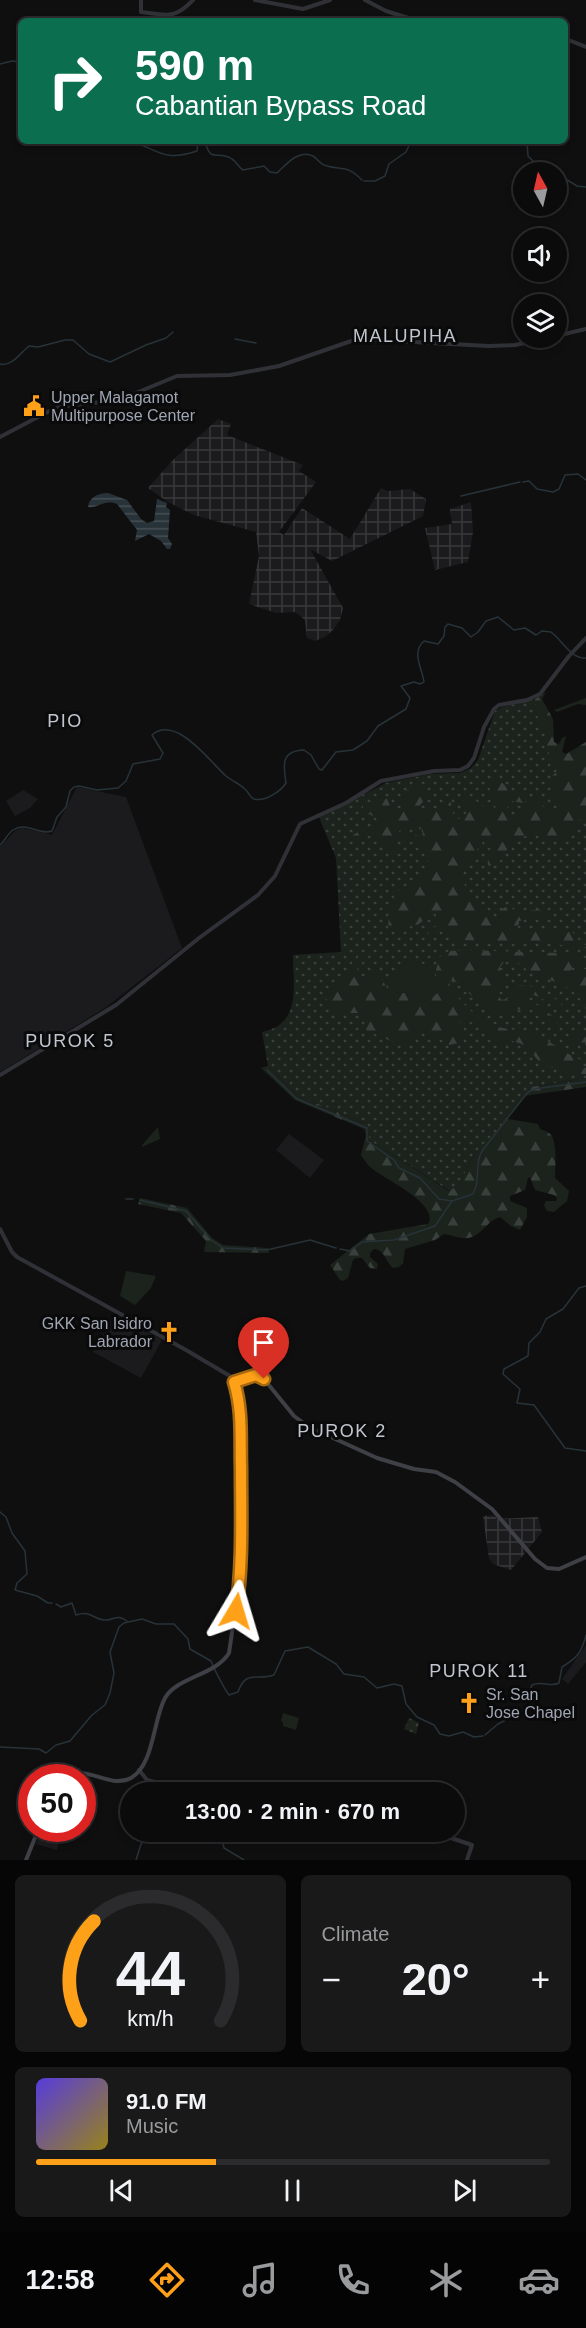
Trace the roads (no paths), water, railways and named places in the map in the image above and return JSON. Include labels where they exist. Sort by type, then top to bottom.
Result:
[{"type":"main road","points":[[96,1776],[123,1781],[140,1770],[167,1696],[217,1665],[225,1659],[230,1649],[241,1575],[241,1420],[234,1382],[249,1376],[259,1376],[294,1416],[309,1427],[377,1458],[436,1472],[450,1479],[487,1505],[535,1559],[547,1568],[559,1569],[586,1557]]},
{"type":"main road","points":[[26,1860],[33,1842]]},
{"type":"street","points":[[141,0],[141,12],[175,14],[180,13],[192,0]]},
{"type":"street","points":[[255,0],[303,9],[330,0]]},
{"type":"street","points":[[364,0],[386,11],[408,18]]},
{"type":"street","points":[[568,40],[586,47]]},
{"type":"street","points":[[567,333],[586,329]]},
{"type":"street","points":[[0,437],[57,407],[119,400],[177,376],[230,375],[279,366],[357,339],[489,346],[513,345]]},
{"type":"street","points":[[0,1075],[116,1005],[199,938],[258,895],[275,876],[300,824],[351,800],[381,781],[434,771],[460,770],[468,766],[474,758],[484,726],[494,709],[499,705],[527,700],[540,694],[586,638]]},
{"type":"street","points":[[0,1229],[17,1257],[186,1350],[230,1376],[234,1382]]},
{"type":"street","points":[[140,1770],[147,1780],[155,1782]]},
{"type":"street","points":[[463,1842],[472,1845],[467,1860]]},
{"type":"waterway","points":[[0,64],[18,62]]},
{"type":"waterway","points":[[138,144],[167,155],[197,151],[198,144]]},
{"type":"waterway","points":[[206,144],[212,155],[227,156],[243,170],[264,166],[270,172],[277,173],[297,156],[308,154],[324,165],[352,171],[362,180]]},
{"type":"waterway","points":[[364,181],[375,181],[385,176],[389,164],[406,152],[410,144]]},
{"type":"waterway","points":[[527,144],[528,156],[534,162]]},
{"type":"waterway","points":[[567,180],[577,186],[586,187]]},
{"type":"waterway","points":[[0,364],[12,361],[29,346],[38,347],[65,340],[73,340],[89,354],[110,362],[166,338],[173,332]]},
{"type":"waterway","points":[[235,339],[256,343]]},
{"type":"waterway","points":[[523,482],[529,481],[537,489],[553,492],[559,489],[565,475],[578,474],[586,480]]},
{"type":"waterway","points":[[461,496],[520,482]]},
{"type":"waterway","points":[[0,845],[11,832],[18,828],[23,827],[42,832],[52,831],[74,787],[97,790],[118,788],[126,781],[133,764],[160,759],[163,753],[152,735],[161,730],[182,735],[192,742],[252,798],[258,800],[272,795],[286,783],[284,764],[291,753],[304,750],[311,755],[319,769],[322,770],[336,752],[353,750],[367,741],[378,726],[406,709],[410,698],[401,686],[424,682],[418,660],[420,645],[424,641],[438,644],[448,624],[462,628],[471,637],[486,621],[498,617],[514,630],[525,628],[536,635],[542,631],[551,632],[576,656],[586,658]]},
{"type":"waterway","points":[[267,1070],[297,1099],[367,1128],[367,1141],[394,1160],[399,1168],[420,1178],[439,1199],[452,1201],[473,1194],[482,1151],[528,1092],[534,1089],[586,1082]]},
{"type":"waterway","points":[[126,1199],[133,1199]]},
{"type":"waterway","points":[[140,1200],[186,1211],[211,1240],[223,1248],[267,1250],[310,1240],[336,1248]]},
{"type":"waterway","points":[[340,1249],[350,1251],[362,1242],[394,1240],[435,1226],[452,1201]]},
{"type":"waterway","points":[[586,1286],[579,1288],[563,1309],[546,1319],[540,1332],[529,1343],[528,1356],[504,1369],[503,1374],[520,1389],[517,1403],[534,1405],[565,1448],[586,1451]]},
{"type":"waterway","points":[[0,1512],[6,1517],[12,1533],[25,1551],[27,1574],[17,1583],[15,1590],[52,1603]]},
{"type":"waterway","points":[[56,1604],[61,1607],[72,1603],[76,1615],[89,1614],[108,1620],[117,1617],[127,1621]]},
{"type":"waterway","points":[[0,1747],[39,1749],[46,1753],[56,1745],[70,1741],[92,1715],[105,1705],[114,1673],[110,1652],[119,1627],[124,1623],[142,1619],[156,1624],[174,1624],[188,1639],[190,1649],[211,1661],[229,1695],[238,1692],[248,1678],[274,1675],[285,1651],[308,1647],[336,1664],[344,1674],[364,1677],[377,1688],[394,1684],[402,1686],[406,1704],[417,1717],[434,1725],[440,1734],[449,1736],[463,1732],[474,1737],[483,1736]]},
{"type":"waterway","points":[[485,1735],[498,1724],[531,1707],[532,1685],[559,1683],[562,1667],[578,1654],[586,1635]]},
{"type":"waterway","points":[[136,1860],[143,1842]]},
{"type":"waterway","points":[[222,1842],[224,1848],[244,1860]]},
{"type":"place","name":"Upper Malagamot Multipurpose Center","points":[[34,406]]},
{"type":"place","name":"GKK San Isidro Labrador","points":[[169,1332]]},
{"type":"place","name":"Sr. San Jose Chapel","points":[[469,1703]]},
{"type":"district","name":"MALUPIHA","points":[[405,336]]},
{"type":"district","name":"PIO","points":[[65,721]]},
{"type":"district","name":"PUROK 5","points":[[70,1041]]},
{"type":"district","name":"PUROK 2","points":[[342,1431]]},
{"type":"district","name":"PUROK 11","points":[[479,1671]]}]
